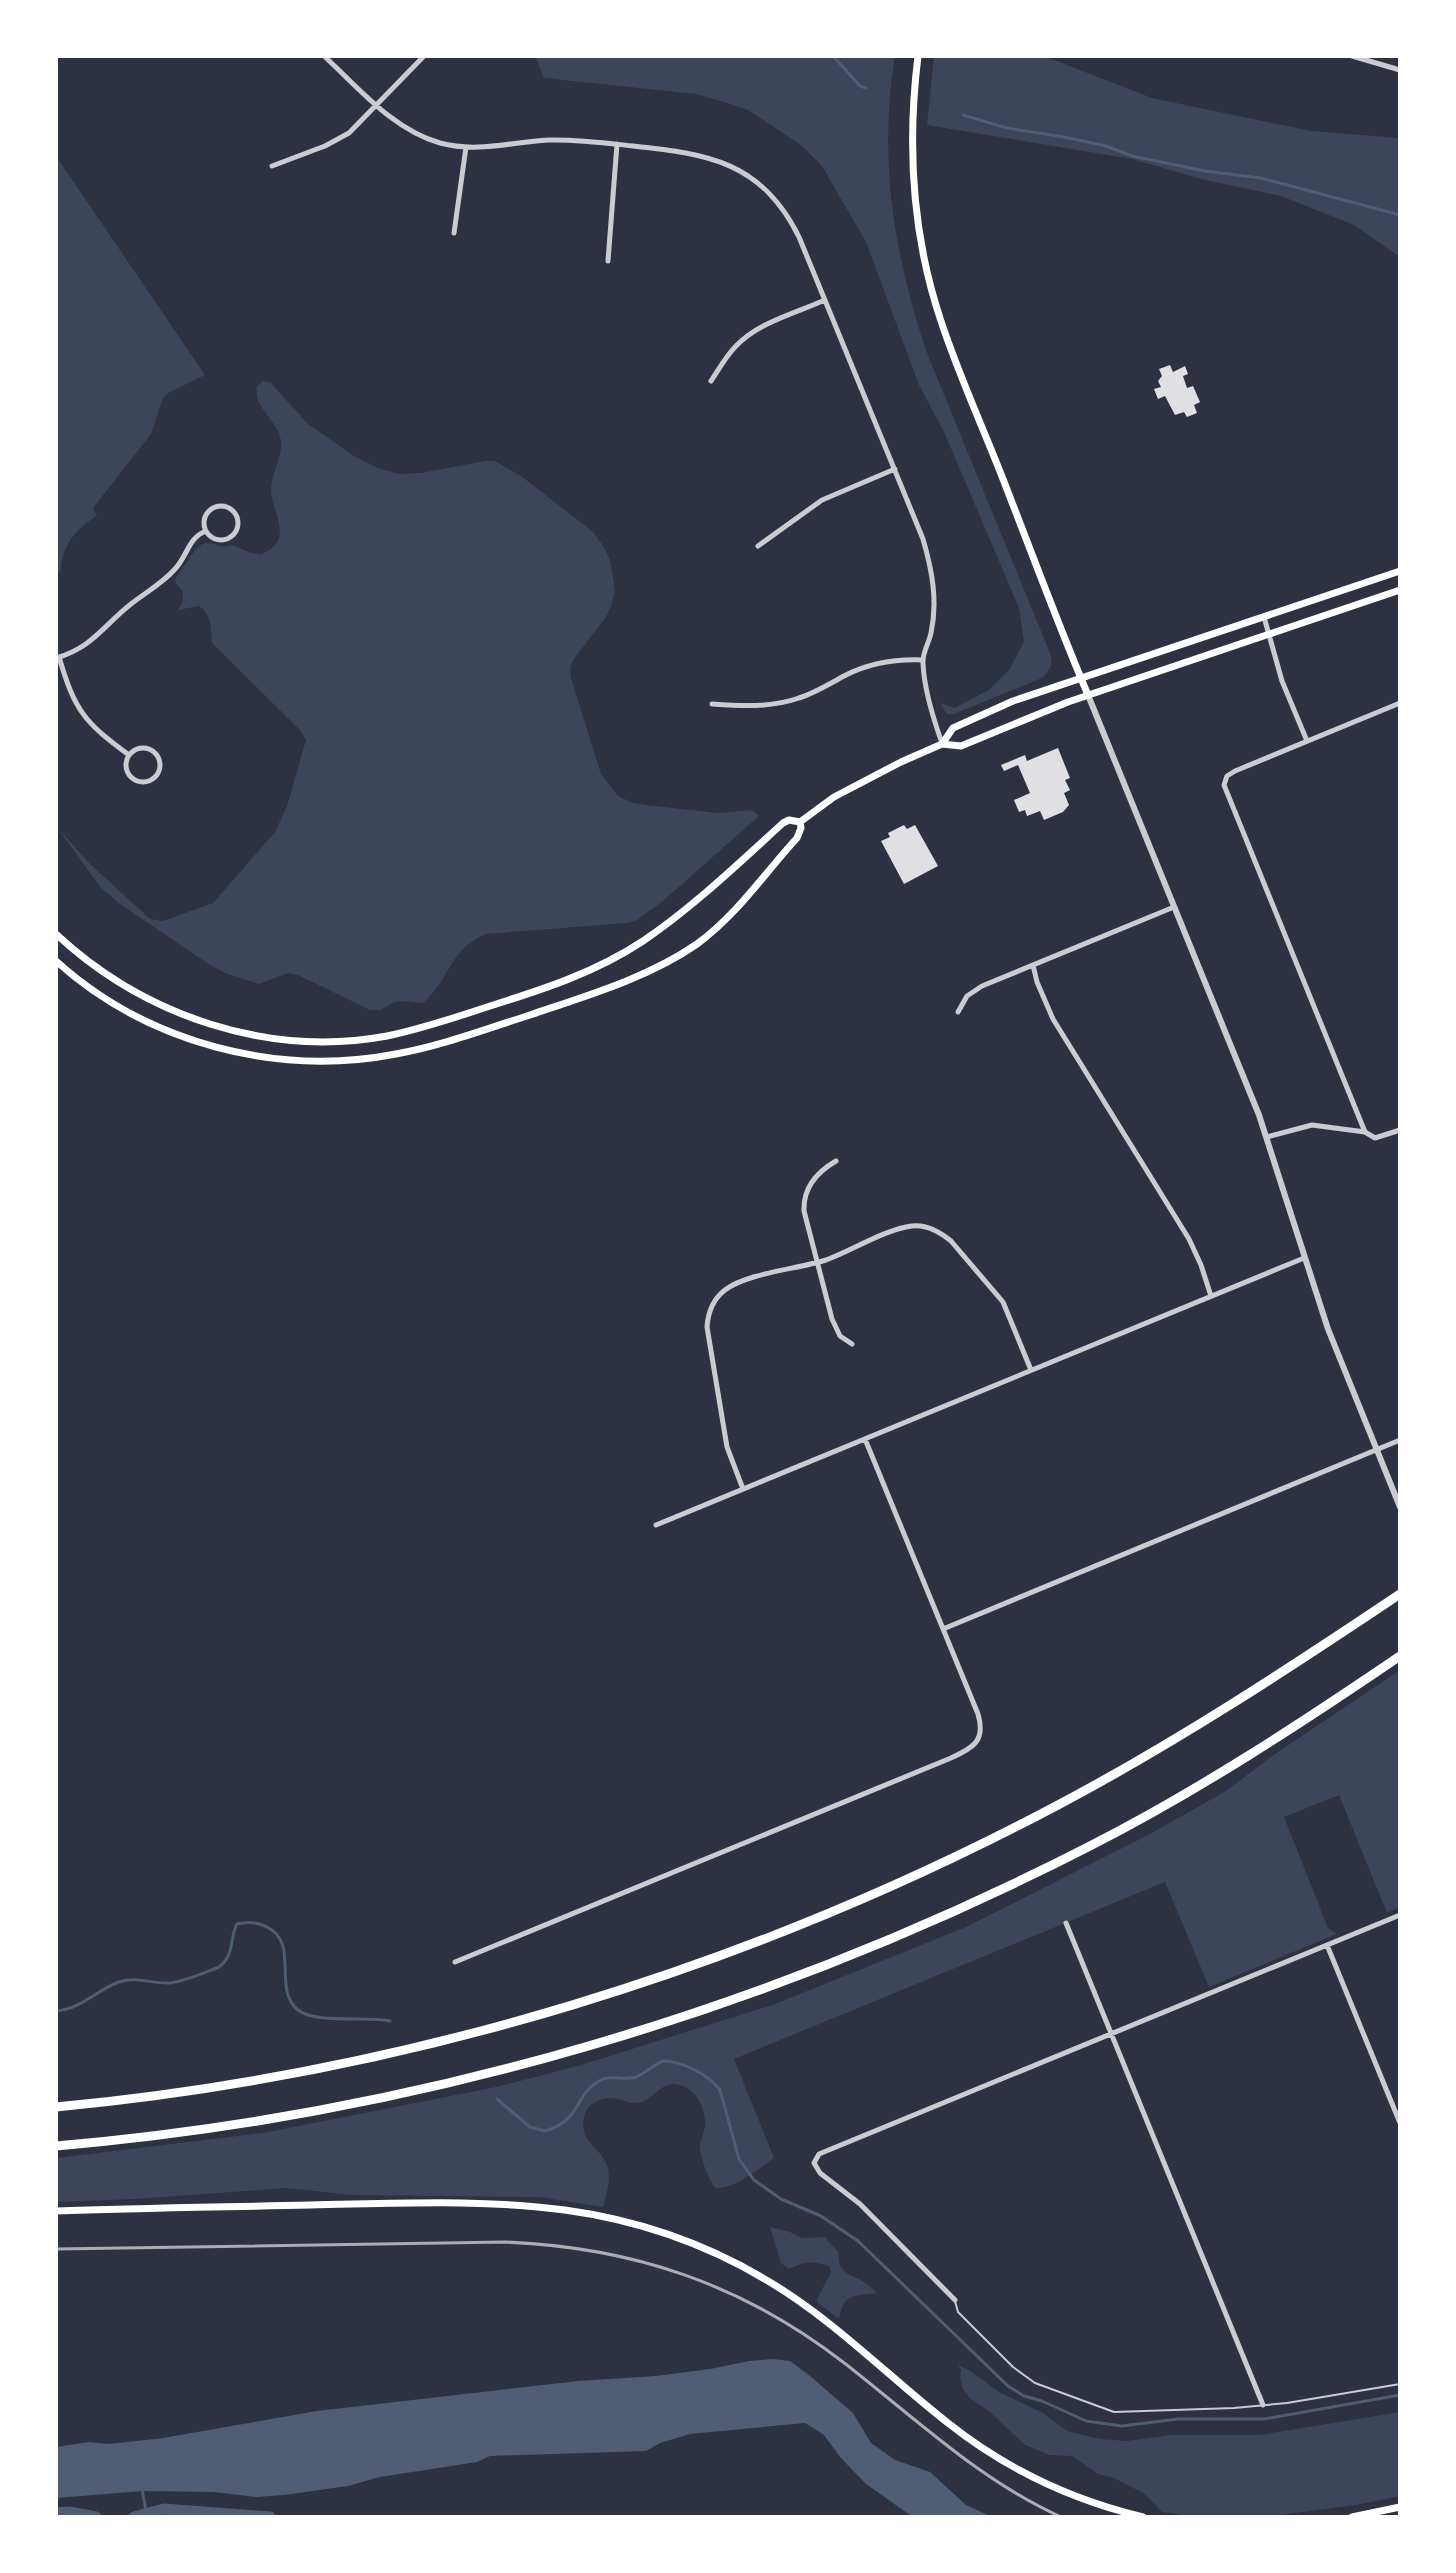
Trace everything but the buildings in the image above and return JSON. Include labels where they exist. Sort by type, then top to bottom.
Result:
[{"type":"highway","points":[[56,2107],[198,2089],[331,2067],[560,2008],[764,1940],[897,1884],[1015,1828],[1082,1792],[1246,1696],[1398,1595]]},
{"type":"highway","points":[[56,2146],[248,2123],[441,2086],[567,2053],[770,1988],[899,1937],[1092,1845],[1234,1765],[1400,1656]]},
{"type":"main road","points":[[918,56],[912,165],[915,205],[929,282],[954,357],[1088,695]]},
{"type":"main road","points":[[56,934],[82,957],[154,1003],[199,1021],[250,1034],[299,1041],[327,1041],[385,1036],[426,1026],[540,991],[605,963],[663,926],[783,823],[789,820],[800,822],[859,783],[942,744],[948,733],[960,725],[1013,701],[1400,571]]},
{"type":"main road","points":[[942,744],[954,747],[969,744],[1088,695],[1400,590]]},
{"type":"main road","points":[[56,961],[129,1012],[168,1031],[222,1049],[268,1058],[313,1061],[395,1054],[424,1048],[544,1010],[641,975],[669,961],[713,931],[745,900],[797,838],[800,822]]},
{"type":"main road","points":[[56,2211],[475,2202],[559,2208],[622,2220],[701,2246],[794,2297],[948,2423],[1007,2463],[1062,2491],[1143,2517]]},
{"type":"main road","points":[[1352,2517],[1400,2507]]},
{"type":"street","points":[[324,56],[391,118],[436,142],[483,149],[552,140],[690,152],[737,170],[762,187],[789,218],[923,539],[931,567],[935,608],[931,634],[922,660],[942,744]]},
{"type":"street","points":[[272,166],[338,140],[378,105],[424,56]]},
{"type":"street","points":[[1352,56],[1400,70]]},
{"type":"street","points":[[608,261],[617,144]]},
{"type":"street","points":[[454,233],[466,147]]},
{"type":"street","points":[[711,381],[736,346],[748,335],[825,300]]},
{"type":"street","points":[[758,546],[822,500],[895,469]]},
{"type":"street","points":[[225,506],[235,512],[237,528],[231,537],[214,539],[206,531],[204,520],[214,507],[225,506]]},
{"type":"street","points":[[129,755],[97,732],[80,712],[58,657],[80,649],[99,635],[124,610],[173,571],[194,537],[206,531]]},
{"type":"street","points":[[1264,617],[1282,681],[1307,741]]},
{"type":"street","points":[[712,704],[778,704],[820,690],[863,668],[901,659],[922,660]]},
{"type":"street","points":[[1088,695],[1267,1137],[1336,1350],[1400,1507]]},
{"type":"street","points":[[1365,1132],[1224,785],[1227,776],[1400,703]]},
{"type":"street","points":[[139,748],[151,749],[159,757],[158,774],[150,781],[133,780],[126,770],[129,755],[139,748]]},
{"type":"street","points":[[958,1012],[961,1003],[973,990],[1174,907]]},
{"type":"street","points":[[1033,965],[1053,1019],[1189,1239],[1211,1296]]},
{"type":"street","points":[[1267,1137],[1312,1125],[1365,1132],[1375,1138],[1400,1130]]},
{"type":"street","points":[[836,1161],[812,1181],[803,1205],[835,1329],[852,1344]]},
{"type":"street","points":[[743,1489],[722,1426],[708,1340],[708,1316],[717,1298],[732,1285],[817,1263],[909,1226],[937,1231],[951,1241],[1003,1302],[1031,1370]]},
{"type":"street","points":[[656,1525],[1304,1258]]},
{"type":"street","points":[[455,1962],[951,1758],[974,1745],[982,1731],[978,1714],[865,1439]]},
{"type":"street","points":[[943,1629],[1400,1440]]},
{"type":"street","points":[[955,2300],[860,2204],[820,2173],[814,2163],[819,2154],[1400,1915]]},
{"type":"street","points":[[1066,1923],[1263,2405]]},
{"type":"street","points":[[1327,1945],[1400,2123]]},
{"type":"lane","points":[[955,2300],[958,2312],[1025,2377],[1103,2410],[1138,2413],[1263,2405],[1400,2384]]},
{"type":"shaded area","points":[[535,56],[895,56],[890,94],[889,169],[892,206],[906,280],[927,353],[1050,653],[1050,667],[1042,678],[954,714],[947,714],[940,703],[955,708],[990,689],[1009,670],[1024,642],[1019,608],[944,432],[919,385],[866,242],[822,166],[801,145],[748,110],[696,94],[544,78]]},
{"type":"shaded area","points":[[934,56],[1044,56],[1152,98],[1311,131],[1400,138],[1400,257],[1354,225],[1281,196],[1205,180],[1132,159],[927,125]]},
{"type":"shaded area","points":[[56,156],[205,375],[163,398],[151,434],[93,508],[97,516],[71,539],[61,571],[56,576]]},
{"type":"shaded area","points":[[263,381],[271,383],[308,424],[354,456],[378,468],[399,474],[421,473],[495,461],[521,476],[592,531],[610,560],[615,590],[606,617],[570,668],[601,774],[618,796],[633,803],[717,813],[752,810],[759,816],[663,901],[637,920],[486,934],[464,948],[423,1003],[395,1002],[380,1010],[370,1010],[298,975],[288,973],[259,984],[227,974],[120,904],[101,888],[56,826],[89,863],[150,919],[163,921],[213,903],[275,832],[287,806],[306,740],[300,730],[212,643],[210,622],[203,610],[199,606],[178,610],[183,591],[175,579],[202,544],[232,545],[261,554],[278,541],[280,532],[271,489],[281,441],[259,401],[257,386]]},
{"type":"shaded area","points":[[1400,1670],[1400,1907],[1387,1913],[1339,1795],[1284,1817],[1328,1928],[1337,1934],[1209,1987],[1165,1882],[734,2059],[774,2158],[731,2185],[715,2188],[712,2184],[701,2153],[705,2124],[702,2106],[686,2087],[673,2084],[642,2102],[602,2099],[593,2103],[586,2112],[584,2132],[604,2158],[609,2175],[603,2207],[539,2197],[353,2195],[285,2188],[56,2202],[56,2158],[263,2133],[496,2087],[581,2065],[775,2004],[966,1927],[1150,1834],[1226,1791],[1272,1756]]},
{"type":"shaded area","points":[[770,2227],[801,2238],[825,2237],[839,2253],[843,2270],[877,2293],[852,2297],[844,2304],[839,2319],[816,2301],[831,2272],[829,2266],[809,2263],[789,2269],[781,2263]]},
{"type":"shaded area","points":[[773,2359],[790,2361],[810,2376],[853,2413],[871,2443],[895,2460],[930,2472],[966,2505],[992,2517],[913,2517],[866,2484],[824,2435],[805,2423],[690,2434],[660,2443],[646,2451],[490,2456],[477,2462],[284,2495],[256,2497],[214,2492],[143,2491],[56,2498],[56,2447],[163,2438],[317,2411],[578,2381],[656,2376]]},
{"type":"shaded area","points":[[958,2365],[999,2392],[1043,2413],[1067,2431],[1100,2439],[1127,2441],[1171,2435],[1259,2435],[1400,2412],[1400,2496],[1265,2517],[1199,2517],[1162,2512],[1145,2494],[1114,2478],[1098,2474],[1072,2456],[1050,2455],[1025,2445],[970,2398],[963,2389]]},
{"type":"waterway","points":[[833,56],[860,86],[866,88]]},
{"type":"waterway","points":[[963,115],[1007,128],[1106,146],[1132,156],[1205,171],[1261,178],[1400,215]]},
{"type":"waterway","points":[[56,2011],[74,2007],[119,1982],[170,1983],[219,1967],[230,1952],[237,1924],[249,1922],[267,1927],[277,1934],[284,1955],[287,1990],[298,2010],[316,2017],[390,2021]]},
{"type":"waterway","points":[[497,2099],[530,2127],[545,2131],[565,2121],[591,2086],[603,2079],[636,2077],[663,2061],[694,2070],[720,2090],[739,2159],[754,2180],[781,2199],[821,2216],[858,2241],[1008,2386],[1024,2396],[1086,2421],[1122,2426],[1178,2419],[1264,2419],[1400,2395]]},
{"type":"waterway","points":[[142,2489],[147,2517]]},
{"type":"waterway","points":[[134,2517],[164,2509],[270,2517]]},
{"type":"waterway","points":[[56,2513],[96,2517]]},
{"type":"railway","points":[[56,2249],[505,2242],[552,2245],[641,2262],[725,2291],[805,2335],[975,2466],[1002,2485],[1061,2517]]}]
